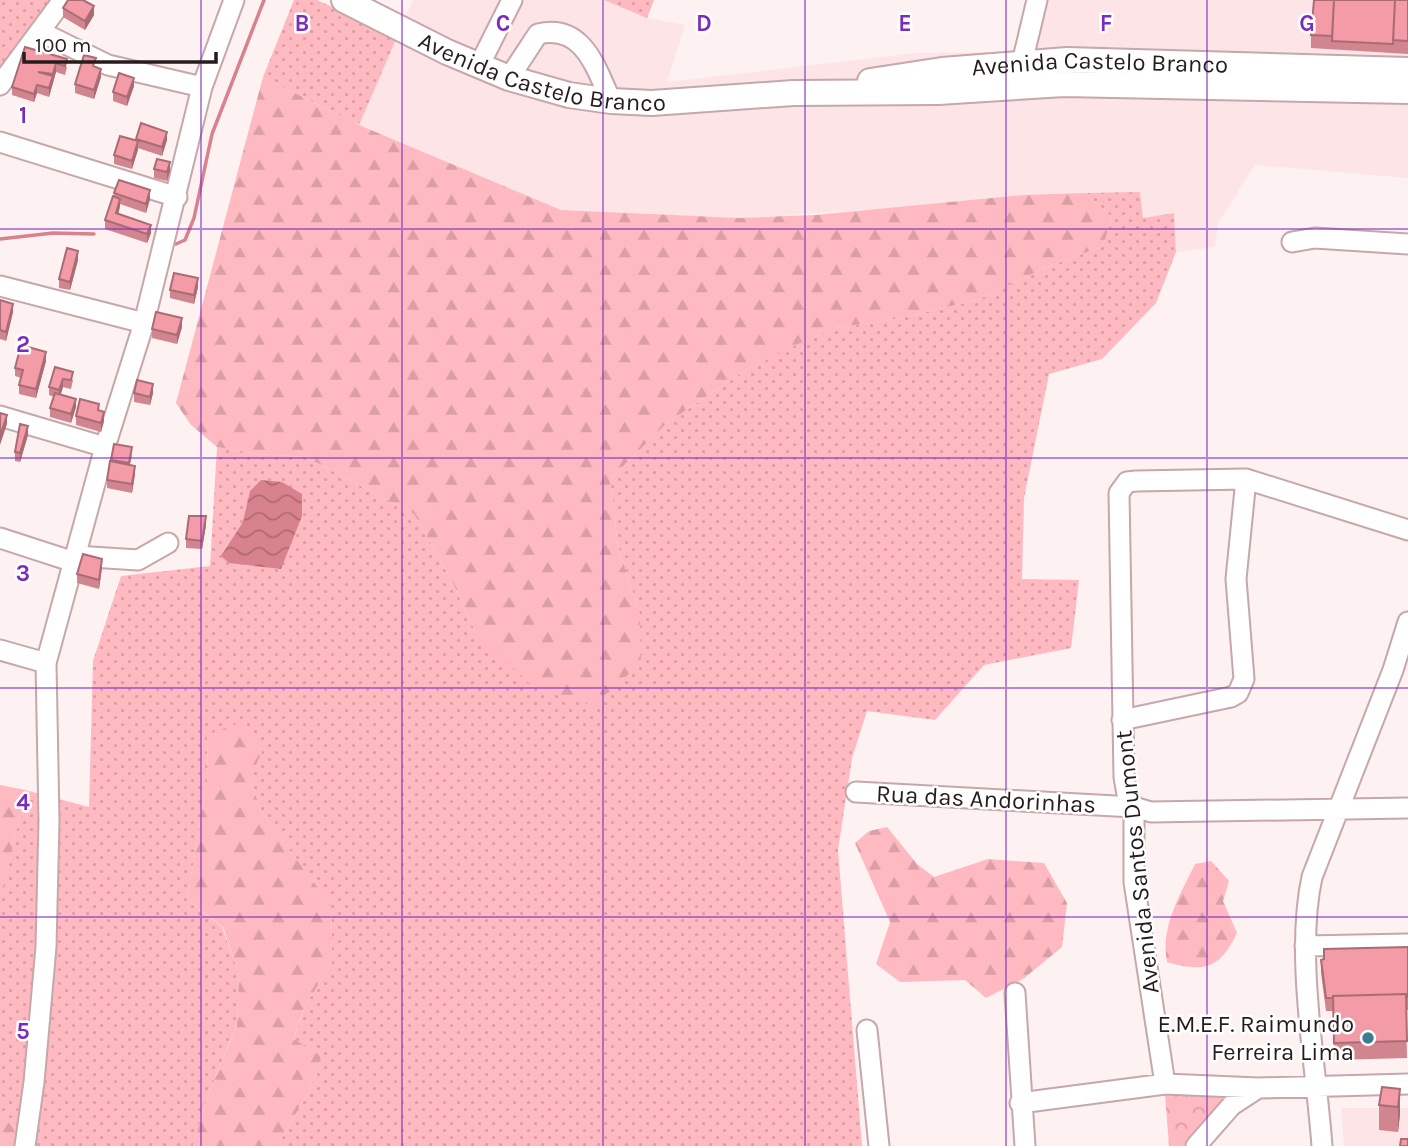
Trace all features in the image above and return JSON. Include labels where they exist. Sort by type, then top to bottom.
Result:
[{"type":"main road","name":"Avenida Castelo Branco","points":[[344,0],[509,78],[569,95],[611,101],[652,103],[793,93],[938,92],[1064,84],[1408,91]]},
{"type":"main road","name":"Avenida Castelo Branco","points":[[793,93],[942,70],[1023,63],[1129,61],[1408,70]]},
{"type":"street","points":[[0,85],[63,0]]},
{"type":"street","points":[[25,1146],[34,1082],[46,947],[49,821],[46,663],[105,447],[144,323],[202,87],[234,0]]},
{"type":"street","points":[[479,66],[512,0]]},
{"type":"street","points":[[1023,63],[1037,0]]},
{"type":"street","points":[[41,32],[108,65],[202,87]]},
{"type":"street","points":[[509,78],[538,34],[546,32],[573,37],[588,52],[611,101]]},
{"type":"street","points":[[0,142],[177,197]]},
{"type":"street","points":[[1292,242],[1315,238],[1408,244]]},
{"type":"street","points":[[0,286],[144,323]]},
{"type":"street","points":[[0,416],[105,447]]},
{"type":"street","points":[[1122,720],[1231,697],[1238,693],[1244,679],[1236,579],[1246,479],[1408,530]]},
{"type":"street","name":"Avenida Santos Dumont","points":[[1165,1084],[1134,882],[1134,807],[1127,794],[1124,777],[1119,493],[1127,482],[1136,481],[1246,479]]},
{"type":"street","points":[[0,538],[74,559],[138,561],[168,543]]},
{"type":"street","points":[[1322,1146],[1305,946],[1306,907],[1312,877],[1401,670],[1408,622]]},
{"type":"street","points":[[0,650],[46,663]]},
{"type":"street","name":"Rua das Andorinhas","points":[[856,792],[1134,807],[1151,812],[1408,808]]},
{"type":"street","points":[[1305,946],[1408,944]]},
{"type":"street","points":[[1015,993],[1020,1102],[1025,1146]]},
{"type":"street","points":[[867,1030],[879,1146]]},
{"type":"street","points":[[1020,1102],[1165,1084],[1258,1088],[1408,1084]]},
{"type":"street","points":[[1196,1146],[1232,1105],[1258,1088]]},
{"type":"shaded area","points":[[413,0],[604,0],[647,18],[685,25],[667,82],[916,53],[1032,52],[1043,0],[1408,0],[1408,178],[1255,165],[1218,223],[1215,247],[1176,252],[1174,213],[1143,218],[1140,192],[739,218],[561,210],[359,125]]},
{"type":"shaded area","points":[[1341,1108],[1408,1108],[1408,1146],[1344,1146]]},
{"type":"green space","points":[[0,0],[63,0],[0,83]]},
{"type":"green space","points":[[294,0],[317,0],[397,37],[359,125],[263,77]]},
{"type":"green space","points":[[604,0],[654,0],[647,18]]},
{"type":"green space","points":[[263,77],[359,125],[561,210],[739,218],[815,215],[1024,195],[1085,193],[1112,217],[1103,246],[1047,267],[977,300],[896,319],[835,328],[738,375],[667,423],[610,479],[618,546],[640,615],[641,663],[593,706],[532,686],[476,633],[451,579],[414,514],[306,457],[257,454],[217,447],[191,425],[176,403]]},
{"type":"green space","points":[[1140,192],[1143,218],[1174,213],[1176,252],[1156,303],[1102,359],[1049,374],[1024,498],[1022,579],[1079,580],[1071,648],[984,665],[935,720],[867,711],[852,758],[838,850],[862,1146],[277,1146],[309,1091],[322,1056],[293,1040],[306,1004],[332,963],[331,905],[261,812],[250,777],[207,735],[208,776],[187,900],[222,927],[239,974],[237,1024],[210,1090],[193,1146],[15,1146],[18,1129],[0,1116],[0,893],[3,892],[25,790],[89,807],[93,661],[121,576],[210,566],[217,447],[257,454],[306,457],[414,514],[451,579],[476,633],[640,615],[618,546],[610,479],[667,423],[738,375],[788,348],[835,328],[896,319],[977,300],[1047,267],[1103,246],[1112,217],[1085,193]]},
{"type":"green space","points":[[239,723],[265,746],[250,777],[261,812],[331,905],[332,963],[306,1004],[293,1039],[322,1056],[309,1091],[277,1146],[193,1146],[210,1090],[237,1025],[239,975],[223,927],[187,900],[208,776],[207,735]]},
{"type":"green space","points":[[0,785],[25,790],[3,893],[0,893]]},
{"type":"green space","points":[[887,827],[917,864],[934,877],[988,859],[1044,863],[1067,903],[1062,947],[1023,979],[986,998],[965,980],[900,982],[876,964],[890,922],[855,843],[869,831]]},
{"type":"green space","points":[[1211,861],[1229,881],[1223,901],[1237,933],[1224,954],[1210,965],[1192,967],[1167,962],[1166,937],[1178,900],[1195,864]]},
{"type":"green space","points":[[1236,1093],[1188,1146],[1169,1146],[1165,1094]]},
{"type":"green space","points":[[0,1116],[18,1129],[15,1146],[0,1146]]},
{"type":"water","points":[[261,480],[282,482],[302,494],[302,516],[281,569],[229,563],[221,556],[243,522],[250,491]]},
{"type":"building","points":[[68,0],[83,0],[94,6],[85,21],[63,8]]},
{"type":"building","points":[[1314,0],[1334,0],[1332,36],[1311,35]]},
{"type":"building","points":[[1334,0],[1395,0],[1393,44],[1332,41]]},
{"type":"building","points":[[1395,0],[1408,0],[1408,41],[1393,40]]},
{"type":"building","points":[[25,47],[67,59],[65,66],[56,63],[53,74],[38,72],[53,76],[49,88],[37,85],[34,94],[12,87]]},
{"type":"building","points":[[84,55],[96,58],[93,66],[101,69],[94,90],[75,84]]},
{"type":"building","points":[[119,73],[134,78],[127,97],[113,92]]},
{"type":"building","points":[[141,123],[167,132],[162,147],[136,139]]},
{"type":"building","points":[[120,136],[138,141],[132,161],[114,155]]},
{"type":"building","points":[[157,159],[170,162],[167,172],[154,169]]},
{"type":"building","points":[[119,180],[150,190],[146,204],[114,193]]},
{"type":"building","points":[[113,196],[120,199],[116,213],[151,225],[147,234],[105,220]]},
{"type":"building","points":[[67,248],[78,251],[70,282],[59,279]]},
{"type":"building","points":[[174,273],[198,278],[194,295],[170,290]]},
{"type":"building","points":[[0,300],[13,304],[6,332],[0,330]]},
{"type":"building","points":[[156,312],[182,318],[177,335],[152,329]]},
{"type":"building","points":[[21,345],[46,352],[36,389],[19,385],[23,370],[15,368]]},
{"type":"building","points":[[55,367],[73,372],[71,380],[63,379],[59,390],[49,387]]},
{"type":"building","points":[[137,380],[153,384],[150,397],[134,393]]},
{"type":"building","points":[[55,393],[76,399],[71,414],[50,408]]},
{"type":"building","points":[[80,399],[99,404],[98,410],[104,412],[101,423],[76,416]]},
{"type":"building","points":[[0,413],[7,415],[0,437]]},
{"type":"building","points":[[20,424],[28,426],[20,453],[15,452]]},
{"type":"building","points":[[114,444],[132,447],[129,463],[111,460]]},
{"type":"building","points":[[110,461],[135,466],[132,484],[107,480]]},
{"type":"building","points":[[189,516],[206,516],[202,541],[186,539]]},
{"type":"building","points":[[83,554],[102,559],[99,580],[77,574]]},
{"type":"building","points":[[1408,947],[1408,997],[1406,994],[1326,998],[1321,960],[1324,959],[1324,949]]},
{"type":"building","points":[[1406,994],[1407,1041],[1334,1043],[1333,996]]},
{"type":"building","points":[[1382,1087],[1400,1089],[1398,1107],[1379,1105]]},
{"type":"building","points":[[1401,1139],[1408,1139],[1408,1146],[1400,1146]]},
{"type":"waterway","points":[[176,244],[185,240],[194,218],[212,134],[264,0]]},
{"type":"waterway","points":[[0,239],[53,233],[94,234]]},
{"type":"place","name":"E.M.E.F. Raimundo Ferreira Lima","points":[[1368,1038]]}]
